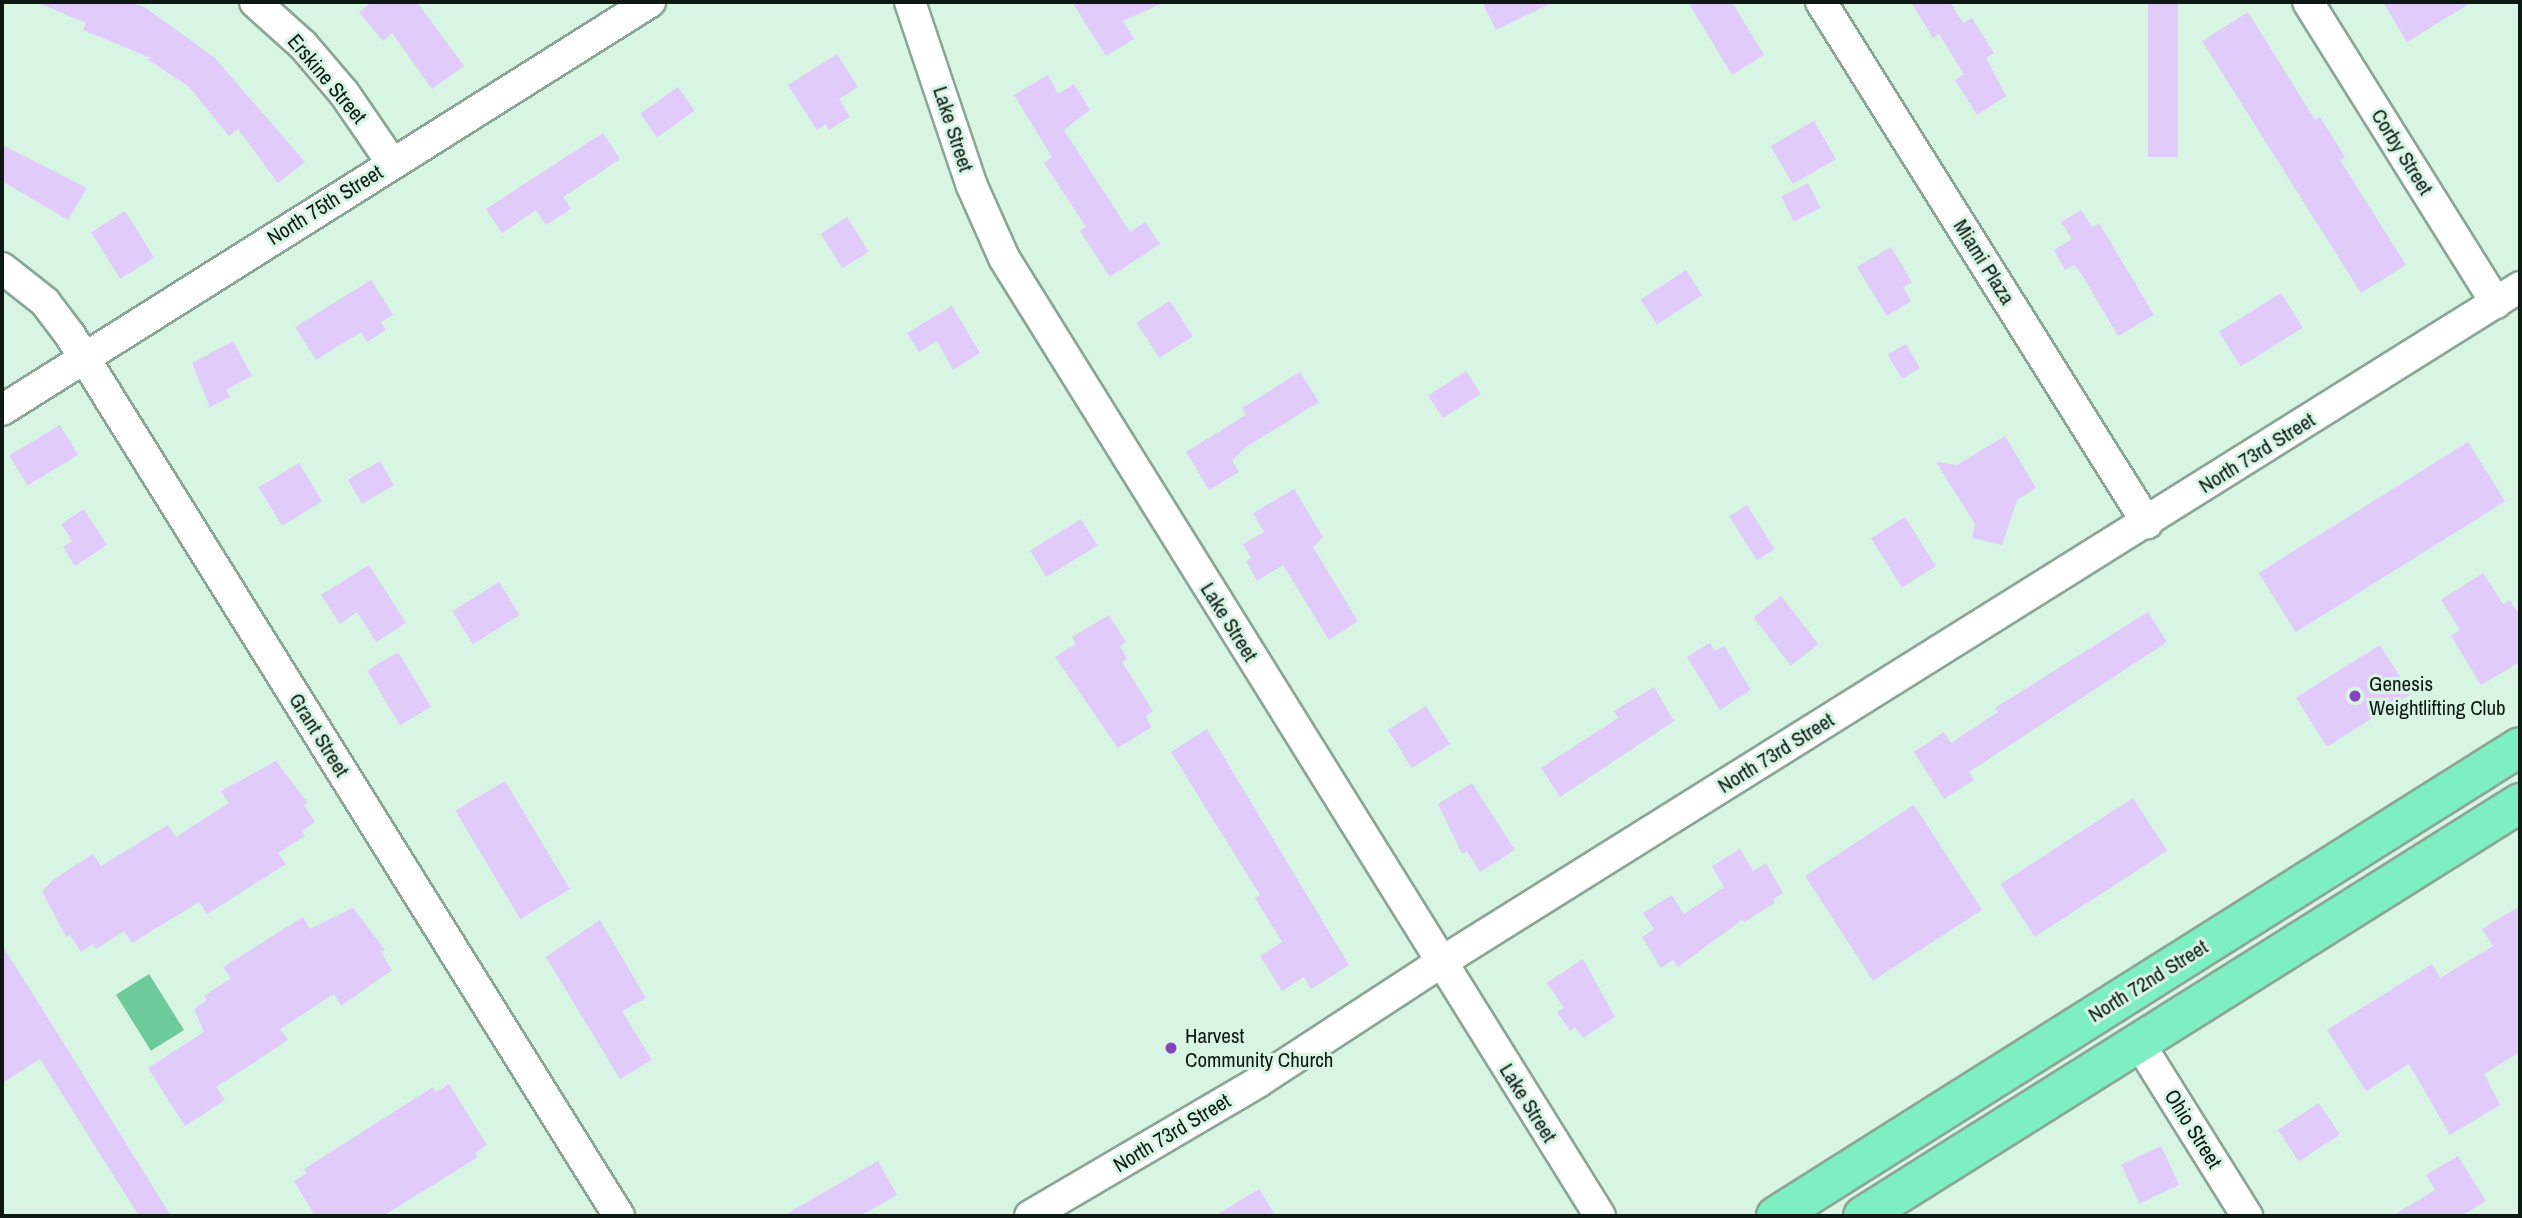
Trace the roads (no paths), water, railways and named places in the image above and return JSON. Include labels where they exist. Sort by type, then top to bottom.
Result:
[{"type":"main road","name":"North 72nd Street","points":[[1776,1216],[2520,747]]},
{"type":"main road","points":[[1863,1216],[2520,803]]},
{"type":"street","name":"Erskine Street","points":[[255,2],[303,45],[336,84],[392,163]]},
{"type":"street","name":"North 75th Street","points":[[2,410],[650,2]]},
{"type":"street","name":"Lake Street","points":[[910,2],[971,186],[1004,258],[1440,963],[1600,1216]]},
{"type":"street","name":"Miami Plaza","points":[[1821,2],[2147,523]]},
{"type":"street","name":"Corby Street","points":[[2308,2],[2508,295]]},
{"type":"street","name":"Grant Street","points":[[2,268],[45,302],[84,358],[619,1216]]},
{"type":"street","name":"North 73rd Street","points":[[1030,1216],[1258,1082],[1440,963],[2508,295]]},
{"type":"street","name":"Ohio Street","points":[[2139,1043],[2247,1216]]},
{"type":"place","name":"Genesis Weightlifting Club","points":[[2355,696]]},
{"type":"place","name":"Harvest Community Church","points":[[1171,1048]]}]
